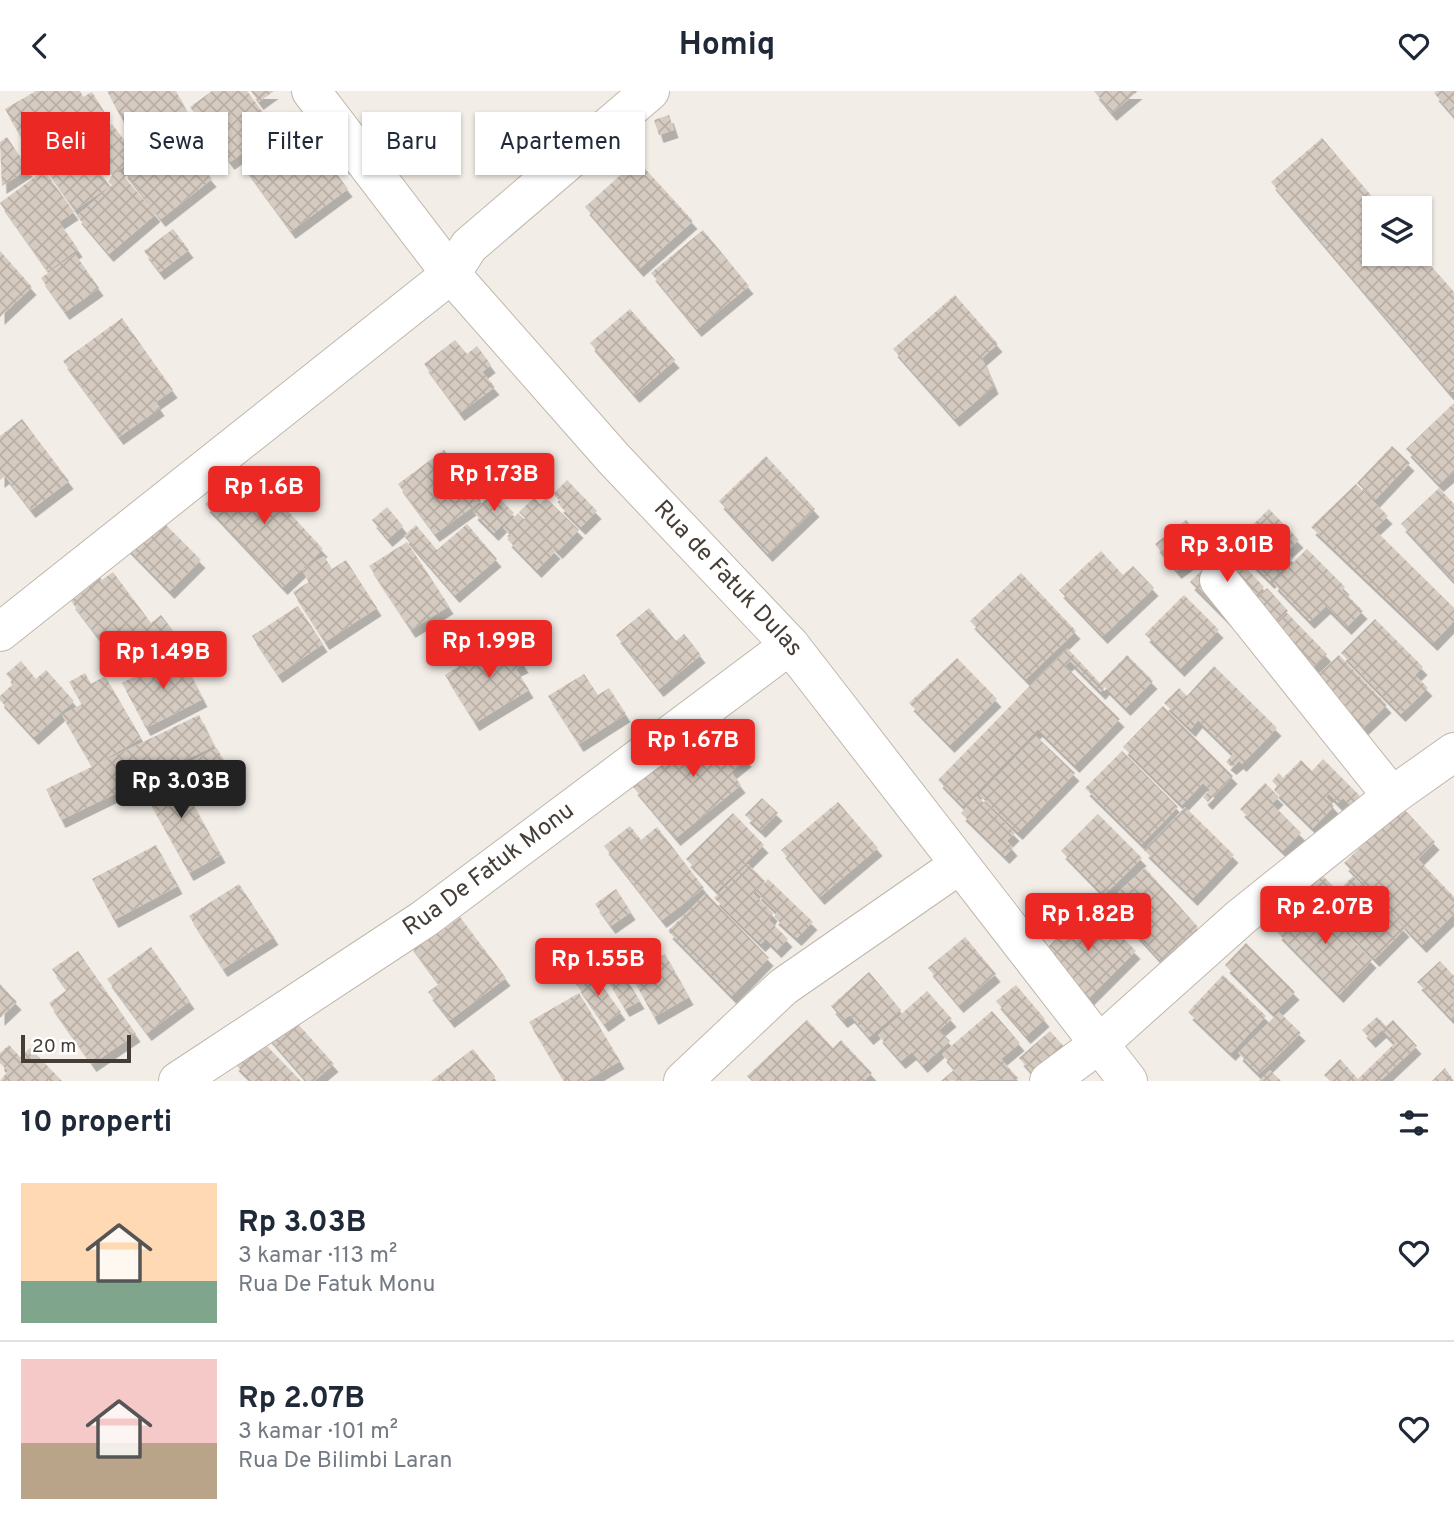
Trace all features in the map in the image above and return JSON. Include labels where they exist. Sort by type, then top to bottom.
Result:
[{"type":"street","name":"Rua de Fatuk Dulas","points":[[311,91],[451,274],[614,459],[790,645],[1128,1081]]},
{"type":"street","points":[[0,632],[451,274],[469,246],[650,91]]},
{"type":"street","points":[[1219,580],[1392,796]]},
{"type":"street","name":"Rua De Fatuk Monu","points":[[178,1081],[424,919],[790,645]]},
{"type":"street","points":[[1049,1081],[1099,1044],[1241,917],[1392,796],[1454,752]]},
{"type":"street","points":[[683,1081],[783,987],[959,865]]},
{"type":"building","points":[[36,91],[80,91],[83,97],[92,92],[104,112],[21,112],[21,137],[5,109]]},
{"type":"building","points":[[107,91],[176,91],[187,112],[124,112],[121,117]]},
{"type":"building","points":[[212,91],[247,91],[262,112],[242,112],[242,153],[230,162],[228,112],[194,112],[190,107]]},
{"type":"building","points":[[251,91],[274,91],[259,102]]},
{"type":"building","points":[[1094,91],[1138,91],[1112,113]]},
{"type":"building","points":[[1454,91],[1454,116],[1434,93]]},
{"type":"building","points":[[669,115],[674,130],[659,135],[654,120]]},
{"type":"building","points":[[112,124],[124,140],[124,166],[113,174],[110,170]]},
{"type":"building","points":[[7,137],[21,158],[21,174],[2,186],[0,142]]},
{"type":"building","points":[[1322,138],[1372,196],[1362,196],[1362,266],[1431,266],[1454,292],[1454,392],[1449,392],[1271,182]]},
{"type":"building","points":[[645,169],[693,221],[639,269],[585,207],[620,175],[645,175]]},
{"type":"building","points":[[120,172],[156,214],[109,254],[77,216],[112,185],[108,182],[113,174]]},
{"type":"building","points":[[37,175],[48,175],[74,212],[59,222],[78,249],[48,271],[0,203]]},
{"type":"building","points":[[51,175],[102,175],[110,186],[75,210]]},
{"type":"building","points":[[127,175],[209,175],[212,179],[161,219]]},
{"type":"building","points":[[250,175],[338,175],[348,189],[291,231]]},
{"type":"building","points":[[173,229],[189,250],[160,272],[144,251]]},
{"type":"building","points":[[703,230],[749,286],[697,329],[651,273]]},
{"type":"building","points":[[0,251],[32,287],[0,317]]},
{"type":"building","points":[[75,254],[99,288],[65,312],[41,278]]},
{"type":"building","points":[[955,295],[998,344],[982,358],[994,386],[955,419],[893,349]]},
{"type":"building","points":[[630,309],[675,360],[635,395],[590,343]]},
{"type":"building","points":[[122,318],[173,390],[156,402],[160,408],[119,437],[63,361]]},
{"type":"building","points":[[455,340],[467,354],[477,346],[491,365],[482,372],[495,387],[460,413],[424,364]]},
{"type":"building","points":[[1454,403],[1454,471],[1439,484],[1406,449]]},
{"type":"building","points":[[22,419],[69,481],[31,510],[5,476],[0,480],[0,436]]},
{"type":"building","points":[[1392,446],[1410,463],[1375,500],[1357,483]]},
{"type":"building","points":[[444,450],[481,501],[435,534],[398,484]]},
{"type":"building","points":[[766,456],[815,509],[768,554],[719,501]]},
{"type":"building","points":[[246,466],[323,549],[283,587],[205,504]]},
{"type":"building","points":[[567,480],[597,511],[581,527],[559,505],[561,502],[553,494]]},
{"type":"building","points":[[1356,484],[1388,516],[1374,529],[1454,608],[1454,621],[1433,643],[1311,527]]},
{"type":"building","points":[[1439,488],[1454,504],[1454,581],[1401,524]]},
{"type":"building","points":[[493,492],[514,513],[494,533],[473,512]]},
{"type":"building","points":[[534,498],[540,504],[546,498],[579,530],[558,551],[519,512]]},
{"type":"building","points":[[387,507],[403,526],[388,539],[372,520]]},
{"type":"building","points":[[1269,509],[1299,540],[1286,552],[1293,559],[1270,581],[1233,544]]},
{"type":"building","points":[[518,513],[556,551],[537,570],[507,539],[511,536],[503,528]]},
{"type":"building","points":[[1186,520],[1208,548],[1177,571],[1155,544]]},
{"type":"building","points":[[164,523],[201,560],[170,591],[124,544]]},
{"type":"building","points":[[467,524],[497,559],[455,595],[404,536],[416,525],[437,550]]},
{"type":"building","points":[[407,542],[449,606],[411,630],[369,566]]},
{"type":"building","points":[[1226,547],[1264,587],[1229,621],[1190,582]]},
{"type":"building","points":[[1307,549],[1345,587],[1342,590],[1363,611],[1347,627],[1326,606],[1310,621],[1273,583]]},
{"type":"building","points":[[1101,551],[1123,575],[1133,566],[1154,588],[1103,636],[1059,590]]},
{"type":"building","points":[[324,556],[332,569],[346,560],[377,608],[325,642],[293,592],[309,582],[302,570]]},
{"type":"building","points":[[113,572],[151,623],[161,615],[178,637],[132,672],[124,661],[119,665],[71,601],[83,592],[79,587],[97,573],[102,580]]},
{"type":"building","points":[[1021,573],[1076,631],[1026,679],[970,621]]},
{"type":"building","points":[[1267,588],[1288,611],[1252,645],[1231,622]]},
{"type":"building","points":[[1184,595],[1219,630],[1180,669],[1145,634]]},
{"type":"building","points":[[298,606],[323,644],[278,675],[252,636]]},
{"type":"building","points":[[649,608],[676,641],[684,634],[701,655],[659,689],[616,635]]},
{"type":"building","points":[[1288,614],[1327,654],[1292,688],[1253,648]]},
{"type":"building","points":[[1375,619],[1423,667],[1415,675],[1428,688],[1401,714],[1341,653]]},
{"type":"building","points":[[506,636],[524,665],[516,669],[529,690],[475,723],[445,675]]},
{"type":"building","points":[[1067,648],[1100,683],[1127,655],[1153,681],[1126,708],[1105,687],[1101,692],[1070,661],[1065,666],[1120,719],[1075,765],[1038,729],[963,806],[938,780]]},
{"type":"building","points":[[179,653],[203,699],[146,728],[122,683]]},
{"type":"building","points":[[1339,655],[1387,705],[1342,748],[1294,697]]},
{"type":"building","points":[[957,658],[997,699],[950,745],[909,703]]},
{"type":"building","points":[[21,661],[36,679],[46,670],[74,701],[34,737],[0,700],[0,696],[14,683],[6,674]]},
{"type":"building","points":[[1214,666],[1277,728],[1242,764],[1239,761],[1232,767],[1226,762],[1233,754],[1198,720],[1191,729],[1164,703],[1179,688],[1187,696]]},
{"type":"building","points":[[85,673],[91,684],[105,676],[141,738],[92,767],[62,715],[82,704],[69,682]]},
{"type":"building","points":[[584,674],[598,695],[609,688],[626,714],[579,744],[548,696]]},
{"type":"building","points":[[1163,706],[1233,776],[1208,802],[1203,797],[1210,790],[1203,783],[1182,805],[1123,747]]},
{"type":"building","points":[[199,715],[214,746],[61,820],[46,789]]},
{"type":"building","points":[[715,719],[747,759],[731,772],[741,785],[676,838],[633,787]]},
{"type":"building","points":[[1036,736],[1075,773],[1018,832],[979,795]]},
{"type":"building","points":[[217,748],[230,774],[191,794],[177,768]]},
{"type":"building","points":[[1122,751],[1178,807],[1142,844],[1085,788]]},
{"type":"building","points":[[1323,759],[1360,796],[1350,805],[1343,798],[1338,803],[1329,794],[1326,797],[1334,806],[1313,828],[1274,790],[1277,786],[1272,781],[1279,773],[1283,778],[1301,760],[1312,771]]},
{"type":"building","points":[[173,768],[221,855],[189,873],[140,785]]},
{"type":"building","points":[[1265,783],[1279,797],[1272,804],[1301,833],[1283,851],[1240,809]]},
{"type":"building","points":[[977,796],[1015,833],[1007,841],[1013,848],[1005,856],[961,813]]},
{"type":"building","points":[[762,798],[778,813],[761,830],[745,815]]},
{"type":"building","points":[[838,802],[878,848],[820,897],[781,850]]},
{"type":"building","points":[[1185,807],[1234,855],[1193,898],[1144,850]]},
{"type":"building","points":[[1402,807],[1435,842],[1418,859],[1454,897],[1454,914],[1422,945],[1344,863]]},
{"type":"building","points":[[733,813],[764,845],[717,891],[686,859]]},
{"type":"building","points":[[1098,814],[1142,858],[1104,895],[1061,851]]},
{"type":"building","points":[[630,826],[641,840],[657,827],[704,888],[662,920],[604,846]]},
{"type":"building","points":[[156,845],[178,886],[114,920],[92,879]]},
{"type":"building","points":[[748,864],[765,881],[753,893],[773,913],[769,920],[788,939],[777,950],[766,939],[761,944],[714,898]]},
{"type":"building","points":[[1145,868],[1198,927],[1161,961],[1107,902]]},
{"type":"building","points":[[1321,874],[1338,891],[1353,876],[1405,929],[1375,959],[1306,889]]},
{"type":"building","points":[[768,879],[813,922],[797,938],[774,917],[777,912],[756,892]]},
{"type":"building","points":[[239,884],[274,937],[223,969],[189,916]]},
{"type":"building","points":[[616,889],[631,912],[611,926],[595,904]]},
{"type":"building","points":[[706,893],[769,958],[732,996],[668,931]]},
{"type":"building","points":[[1310,898],[1372,960],[1339,995],[1277,932]]},
{"type":"building","points":[[1090,905],[1136,951],[1086,1001],[1040,955]]},
{"type":"building","points":[[460,917],[506,978],[450,1020],[428,992],[439,984],[409,943],[437,922],[443,930]]},
{"type":"building","points":[[965,937],[996,974],[959,1005],[928,968]]},
{"type":"building","points":[[1246,943],[1295,992],[1273,1013],[1225,965]]},
{"type":"building","points":[[640,944],[649,959],[624,975],[640,1001],[625,1009],[600,967]]},
{"type":"building","points":[[151,947],[190,1001],[147,1033],[107,979]]},
{"type":"building","points":[[78,951],[136,1034],[92,1064],[49,1003],[67,990],[52,969]]},
{"type":"building","points":[[665,954],[689,997],[654,1017],[630,973]]},
{"type":"building","points":[[1440,961],[1454,976],[1453,1020],[1417,982]]},
{"type":"building","points":[[592,972],[621,1012],[604,1024],[576,984]]},
{"type":"building","points":[[869,972],[901,1010],[869,1037],[850,1015],[843,1020],[831,1006]]},
{"type":"building","points":[[1223,975],[1266,1016],[1231,1053],[1188,1012]]},
{"type":"building","points":[[0,984],[17,1002],[0,1018]]},
{"type":"building","points":[[1016,985],[1045,1019],[1026,1036],[996,1001]]},
{"type":"building","points":[[927,991],[952,1019],[939,1030],[950,1041],[923,1065],[912,1052],[901,1061],[878,1035]]},
{"type":"building","points":[[579,993],[620,1061],[586,1081],[564,1081],[529,1022]]},
{"type":"building","points":[[992,1011],[1020,1043],[1001,1059],[1019,1079],[941,1081],[955,1069],[942,1054]]},
{"type":"building","points":[[1279,1012],[1301,1033],[1259,1074],[1238,1053]]},
{"type":"building","points":[[288,1013],[334,1064],[314,1081],[307,1081],[266,1034]]},
{"type":"building","points":[[1377,1017],[1386,1026],[1393,1020],[1417,1046],[1380,1081],[1330,1081],[1324,1075],[1340,1059],[1358,1079],[1395,1043],[1382,1030],[1371,1040],[1362,1030]]},
{"type":"building","points":[[807,1020],[833,1048],[841,1040],[872,1073],[864,1081],[752,1081],[747,1076]]},
{"type":"building","points":[[1050,1031],[1067,1050],[1036,1077],[1019,1058]]},
{"type":"building","points":[[259,1038],[301,1081],[252,1081],[234,1063]]},
{"type":"building","points":[[9,1045],[20,1057],[30,1048],[62,1081],[0,1081],[8,1071],[0,1063],[0,1053]]},
{"type":"building","points":[[473,1049],[495,1077],[490,1081],[431,1081]]},
{"type":"building","points":[[1445,1068],[1454,1081],[1432,1081]]},
{"type":"building","points":[[1270,1070],[1281,1081],[1259,1081]]}]
